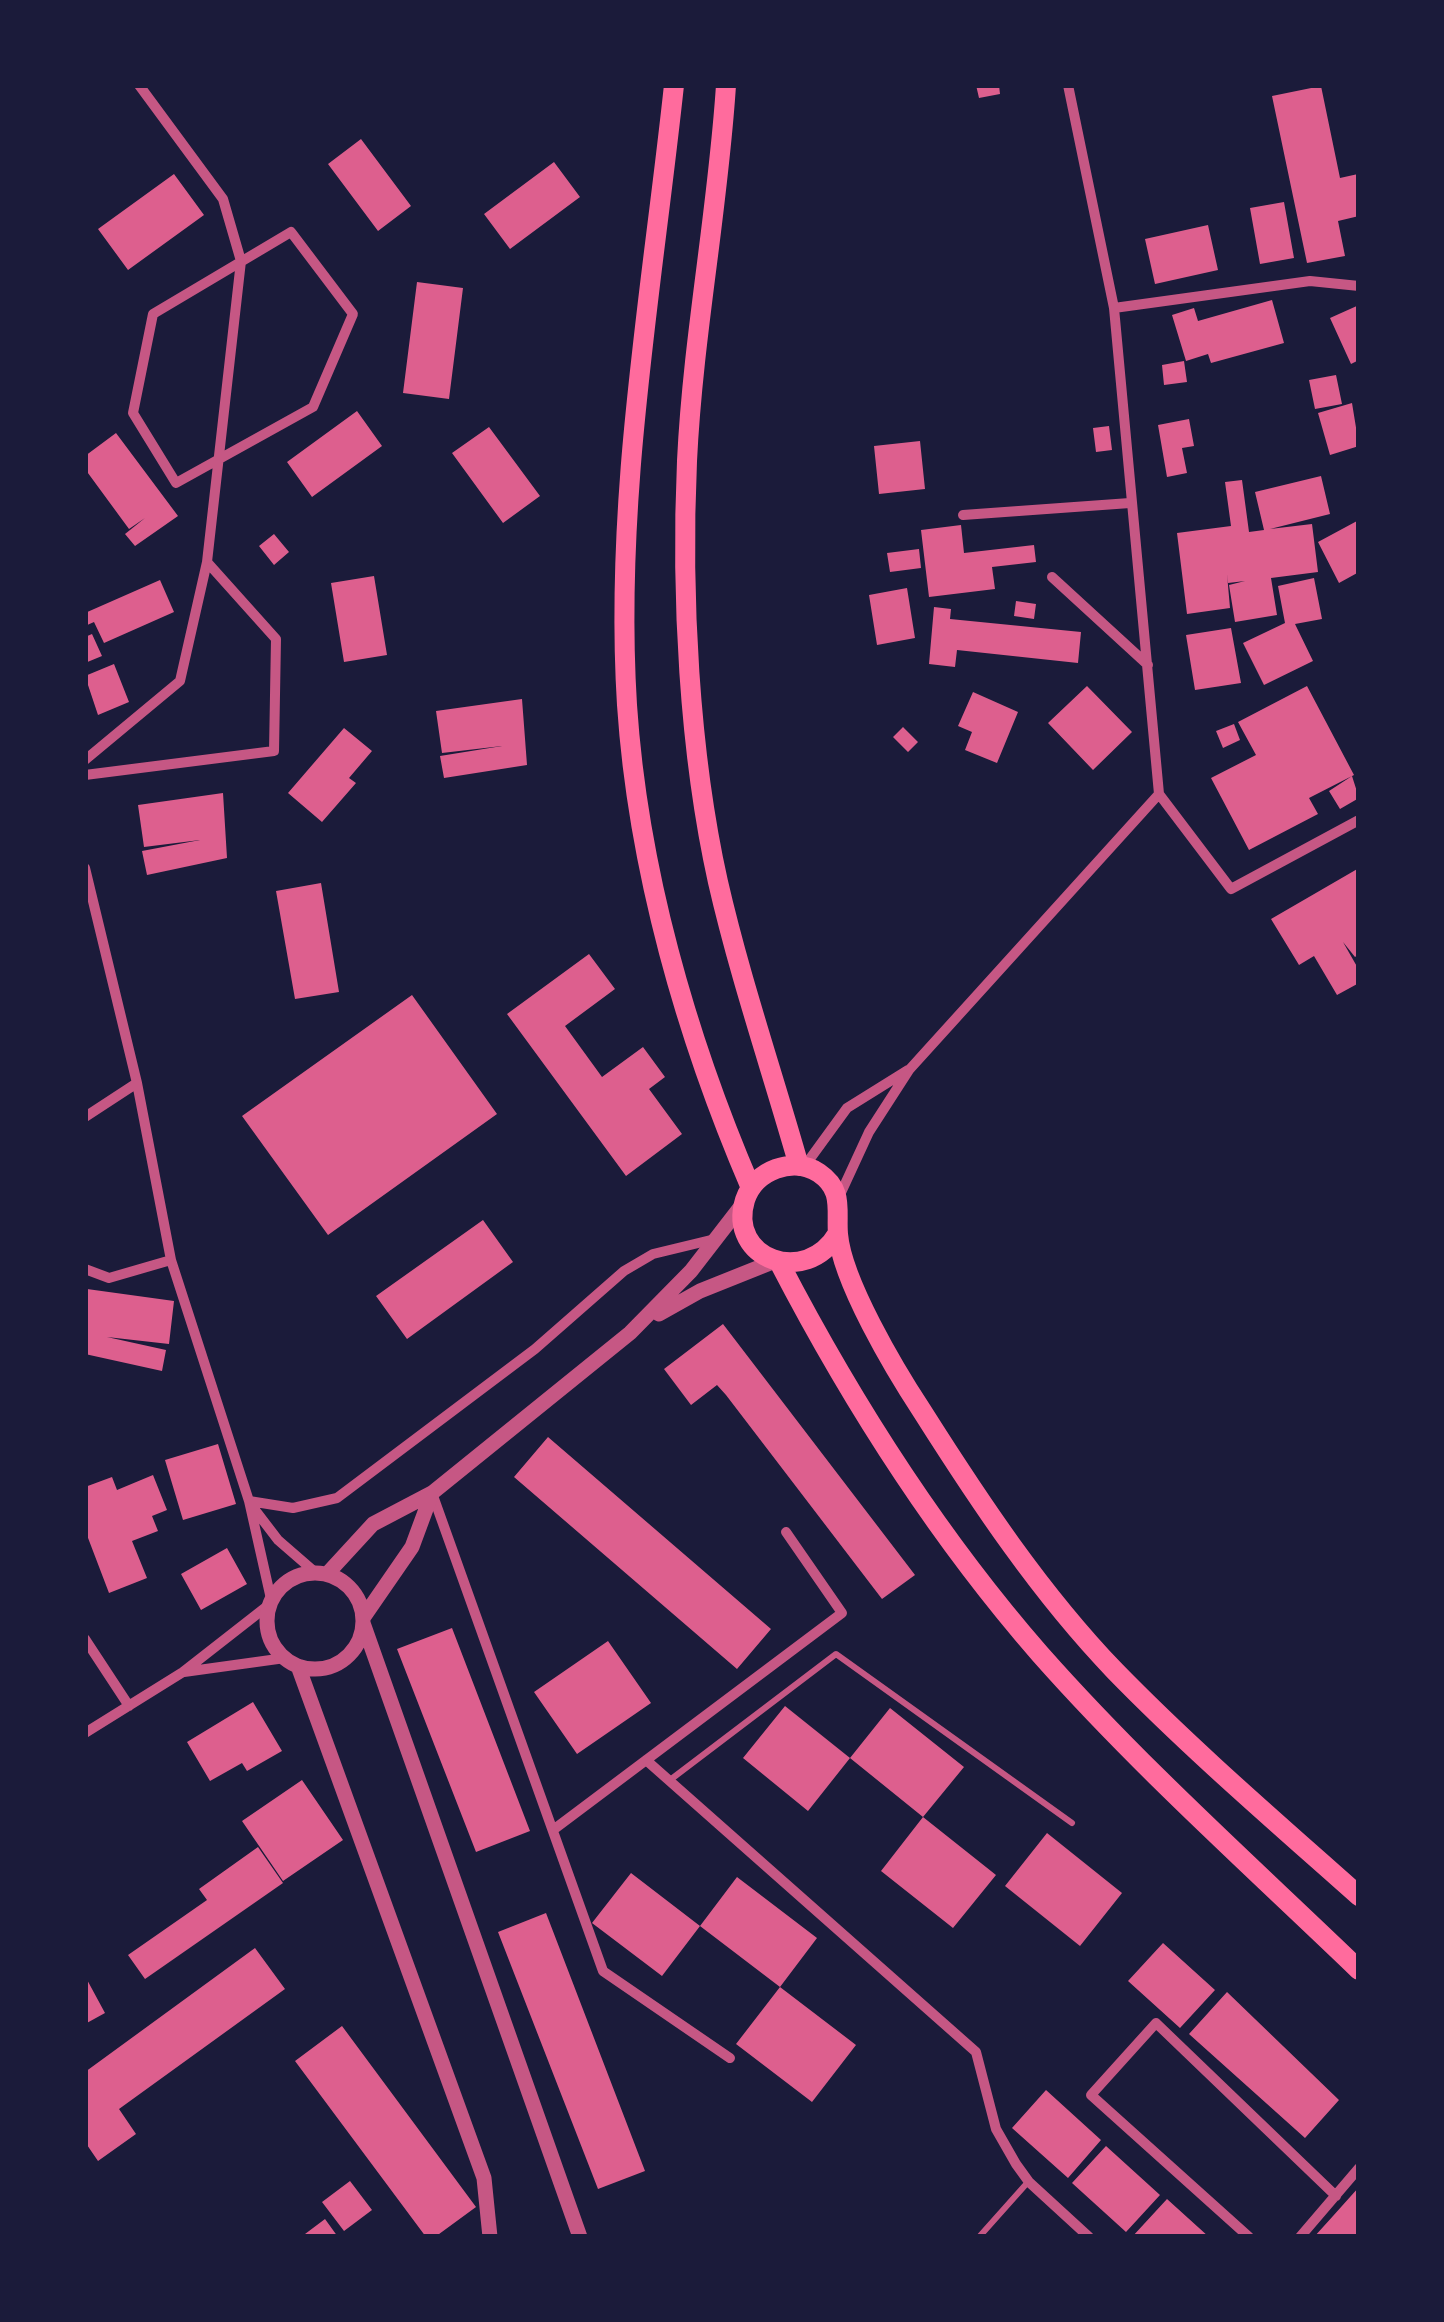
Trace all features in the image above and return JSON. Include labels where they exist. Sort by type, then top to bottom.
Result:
[{"type":"highway","points":[[674,85],[634,417],[625,589],[628,706],[642,822],[691,1034],[748,1195],[745,1231],[752,1244],[777,1262],[836,1372],[961,1556],[1039,1652],[1134,1755],[1359,1970]]},
{"type":"highway","points":[[726,85],[687,461],[688,598],[697,736],[718,878],[752,1013],[802,1166]]},
{"type":"highway","points":[[748,1195],[780,1166],[802,1166],[819,1173],[839,1198],[838,1233],[861,1302],[915,1400],[985,1510],[1112,1668],[1359,1896]]},
{"type":"highway","points":[[777,1262],[793,1264],[820,1256],[838,1233]]},
{"type":"street","points":[[85,760],[180,681],[207,562],[242,261],[223,199],[139,85]]},
{"type":"street","points":[[1068,85],[1114,308],[1159,794],[1231,889],[1359,820]]},
{"type":"street","points":[[291,232],[353,314],[313,408],[176,483],[133,413],[153,314],[242,261],[291,232]]},
{"type":"street","points":[[1114,308],[1310,281],[1359,286]]},
{"type":"street","points":[[964,514],[1130,503]]},
{"type":"street","points":[[85,775],[274,750],[276,639],[207,562]]},
{"type":"street","points":[[1052,577],[1149,666]]},
{"type":"street","points":[[839,1198],[870,1132],[909,1070],[1159,794]]},
{"type":"street","points":[[85,868],[137,1083],[171,1260],[248,1501],[271,1602],[268,1634],[291,1662],[484,2178],[490,2237]]},
{"type":"street","points":[[802,1166],[847,1108],[909,1070]]},
{"type":"street","points":[[85,1117],[137,1083]]},
{"type":"street","points":[[85,1734],[183,1672],[271,1602],[286,1582],[322,1574],[373,1524],[432,1493],[630,1333],[719,1238],[748,1195]]},
{"type":"street","points":[[248,1501],[293,1508],[337,1498],[535,1349],[624,1271],[654,1254],[719,1238]]},
{"type":"street","points":[[85,1270],[109,1278],[171,1260]]},
{"type":"street","points":[[630,1333],[700,1291],[777,1262]]},
{"type":"street","points":[[183,1672],[291,1662],[313,1669],[342,1661],[360,1638],[363,1620],[412,1547],[432,1493]]},
{"type":"street","points":[[432,1493],[603,1971],[730,2058]]},
{"type":"street","points":[[248,1501],[278,1540],[322,1574],[352,1590],[580,2237]]},
{"type":"street","points":[[553,1830],[842,1613],[786,1532]]},
{"type":"street","points":[[85,1639],[128,1706]]},
{"type":"street","points":[[646,1760],[976,2052],[996,2129],[1029,2182],[1089,2237]]},
{"type":"street","points":[[1250,2237],[1091,2095],[1156,2023],[1336,2196]]},
{"type":"street","points":[[1300,2237],[1359,2168]]},
{"type":"lane","points":[[669,1781],[836,1654],[1072,1823]]},
{"type":"lane","points":[[979,2237],[1029,2182]]},
{"type":"building","points":[[976,85],[999,85],[1000,94],[979,98]]},
{"type":"building","points":[[1321,86],[1340,178],[1358,174],[1359,216],[1338,221],[1345,256],[1307,263],[1272,96]]},
{"type":"building","points":[[361,139],[411,206],[378,231],[328,164]]},
{"type":"building","points":[[554,162],[580,197],[510,249],[484,214]]},
{"type":"building","points":[[174,174],[204,215],[128,270],[98,229]]},
{"type":"building","points":[[1284,202],[1294,258],[1260,264],[1250,208]]},
{"type":"building","points":[[1208,225],[1218,270],[1155,284],[1145,239]]},
{"type":"building","points":[[417,282],[463,288],[449,399],[403,393]]},
{"type":"building","points":[[1272,300],[1284,343],[1211,363],[1208,354],[1186,361],[1172,315],[1194,308],[1198,321]]},
{"type":"building","points":[[1359,305],[1359,360],[1351,364],[1330,318]]},
{"type":"building","points":[[1184,361],[1187,382],[1164,385],[1162,365]]},
{"type":"building","points":[[1336,375],[1342,404],[1315,409],[1309,380]]},
{"type":"building","points":[[1352,403],[1359,446],[1330,455],[1318,413]]},
{"type":"building","points":[[357,411],[382,446],[312,497],[287,462]]},
{"type":"building","points":[[1189,419],[1194,446],[1182,448],[1187,473],[1167,477],[1158,425]]},
{"type":"building","points":[[1109,426],[1112,450],[1096,452],[1093,428]]},
{"type":"building","points":[[489,427],[540,496],[503,523],[452,453]]},
{"type":"building","points":[[116,433],[178,516],[135,546],[125,534],[145,518],[129,529],[85,469],[85,456]]},
{"type":"building","points":[[920,441],[925,489],[879,494],[874,446]]},
{"type":"building","points":[[1321,476],[1330,514],[1270,529],[1312,524],[1318,572],[1271,578],[1277,615],[1235,622],[1229,585],[1245,581],[1228,583],[1227,574],[1230,608],[1187,614],[1177,533],[1231,526],[1225,482],[1242,480],[1249,532],[1264,530],[1255,492]]},
{"type":"building","points":[[1357,521],[1359,572],[1339,583],[1318,542]]},
{"type":"building","points":[[961,525],[964,553],[1034,545],[1036,562],[992,567],[995,589],[929,597],[921,530]]},
{"type":"building","points":[[274,534],[289,552],[274,565],[259,546]]},
{"type":"building","points":[[919,549],[921,568],[890,572],[887,553]]},
{"type":"building","points":[[374,576],[387,655],[344,662],[331,583]]},
{"type":"building","points":[[1314,578],[1322,619],[1295,624],[1313,661],[1264,685],[1243,643],[1285,623],[1278,586]]},
{"type":"building","points":[[160,580],[174,612],[104,643],[94,622],[85,626],[85,613]]},
{"type":"building","points":[[907,588],[915,638],[877,645],[869,595]]},
{"type":"building","points":[[1016,601],[1036,604],[1034,619],[1014,616]]},
{"type":"building","points":[[934,607],[951,609],[950,619],[1081,632],[1078,663],[957,650],[955,667],[929,664]]},
{"type":"building","points":[[1231,628],[1241,683],[1195,690],[1186,635]]},
{"type":"building","points":[[92,634],[102,656],[85,663],[85,637]]},
{"type":"building","points":[[114,664],[129,702],[98,715],[85,676]]},
{"type":"building","points":[[1087,686],[1132,732],[1093,770],[1048,723]]},
{"type":"building","points":[[1307,686],[1354,775],[1309,798],[1318,814],[1249,850],[1211,778],[1256,755],[1238,722]]},
{"type":"building","points":[[973,692],[1018,712],[997,763],[965,750],[972,732],[958,726]]},
{"type":"building","points":[[522,699],[527,765],[444,778],[440,756],[502,746],[442,753],[436,711]]},
{"type":"building","points":[[1234,724],[1240,740],[1223,748],[1216,731]]},
{"type":"building","points":[[903,727],[918,742],[908,752],[893,737]]},
{"type":"building","points":[[344,728],[372,751],[349,778],[356,783],[322,822],[288,793]]},
{"type":"building","points":[[1352,776],[1359,798],[1340,809],[1329,791]]},
{"type":"building","points":[[223,793],[227,858],[147,875],[142,851],[200,840],[144,847],[138,805]]},
{"type":"building","points":[[1359,868],[1359,954],[1355,957],[1343,942],[1359,970],[1359,983],[1337,995],[1314,956],[1299,965],[1271,919]]},
{"type":"building","points":[[321,883],[339,992],[295,999],[276,891]]},
{"type":"building","points":[[589,954],[615,989],[565,1026],[602,1077],[643,1047],[665,1077],[649,1089],[682,1134],[626,1176],[507,1014]]},
{"type":"building","points":[[412,995],[497,1114],[328,1235],[242,1116]]},
{"type":"building","points":[[483,1220],[513,1262],[407,1339],[376,1296]]},
{"type":"building","points":[[87,1289],[174,1301],[169,1344],[107,1337],[166,1350],[162,1371],[85,1354]]},
{"type":"building","points":[[723,1324],[915,1575],[882,1599],[717,1385],[691,1405],[664,1369]]},
{"type":"building","points":[[548,1437],[771,1629],[737,1669],[514,1477]]},
{"type":"building","points":[[218,1444],[236,1504],[183,1520],[165,1460]]},
{"type":"building","points":[[153,1475],[167,1510],[152,1516],[158,1531],[132,1541],[147,1578],[109,1593],[85,1530],[85,1487],[112,1477],[117,1490]]},
{"type":"building","points":[[227,1548],[247,1584],[201,1610],[181,1574]]},
{"type":"building","points":[[452,1628],[530,1831],[476,1852],[397,1649]]},
{"type":"building","points":[[608,1641],[651,1703],[577,1754],[534,1692]]},
{"type":"building","points":[[253,1702],[282,1751],[247,1771],[242,1763],[210,1781],[187,1742]]},
{"type":"building","points":[[785,1706],[850,1758],[808,1811],[743,1758]]},
{"type":"building","points":[[890,1708],[964,1767],[923,1817],[850,1758]]},
{"type":"building","points":[[302,1780],[343,1840],[283,1881],[242,1821]]},
{"type":"building","points":[[923,1817],[996,1875],[953,1928],[881,1871]]},
{"type":"building","points":[[1047,1833],[1122,1893],[1080,1946],[1005,1886]]},
{"type":"building","points":[[258,1847],[283,1883],[145,1979],[128,1955],[207,1900],[199,1889]]},
{"type":"building","points":[[631,1873],[700,1926],[662,1976],[592,1923]]},
{"type":"building","points":[[737,1877],[817,1938],[780,1987],[700,1926]]},
{"type":"building","points":[[546,1913],[645,2171],[598,2189],[498,1932]]},
{"type":"building","points":[[1163,1943],[1215,1990],[1180,2028],[1128,1981]]},
{"type":"building","points":[[255,1948],[285,1989],[119,2109],[136,2134],[98,2161],[85,2142],[85,2072]]},
{"type":"building","points":[[85,1976],[105,2013],[85,2024]]},
{"type":"building","points":[[780,1987],[856,2045],[812,2102],[736,2044]]},
{"type":"building","points":[[1227,1992],[1339,2100],[1305,2138],[1189,2034]]},
{"type":"building","points":[[342,2026],[476,2207],[435,2237],[426,2237],[295,2061]]},
{"type":"building","points":[[1046,2090],[1101,2140],[1068,2178],[1012,2128]]},
{"type":"building","points":[[1106,2146],[1160,2195],[1126,2232],[1072,2183]]},
{"type":"building","points":[[350,2181],[372,2210],[344,2231],[322,2202]]},
{"type":"building","points":[[1359,2187],[1359,2237],[1314,2237],[1333,2216]]},
{"type":"building","points":[[1167,2199],[1209,2237],[1132,2237]]},
{"type":"building","points":[[325,2219],[338,2237],[301,2237]]}]
